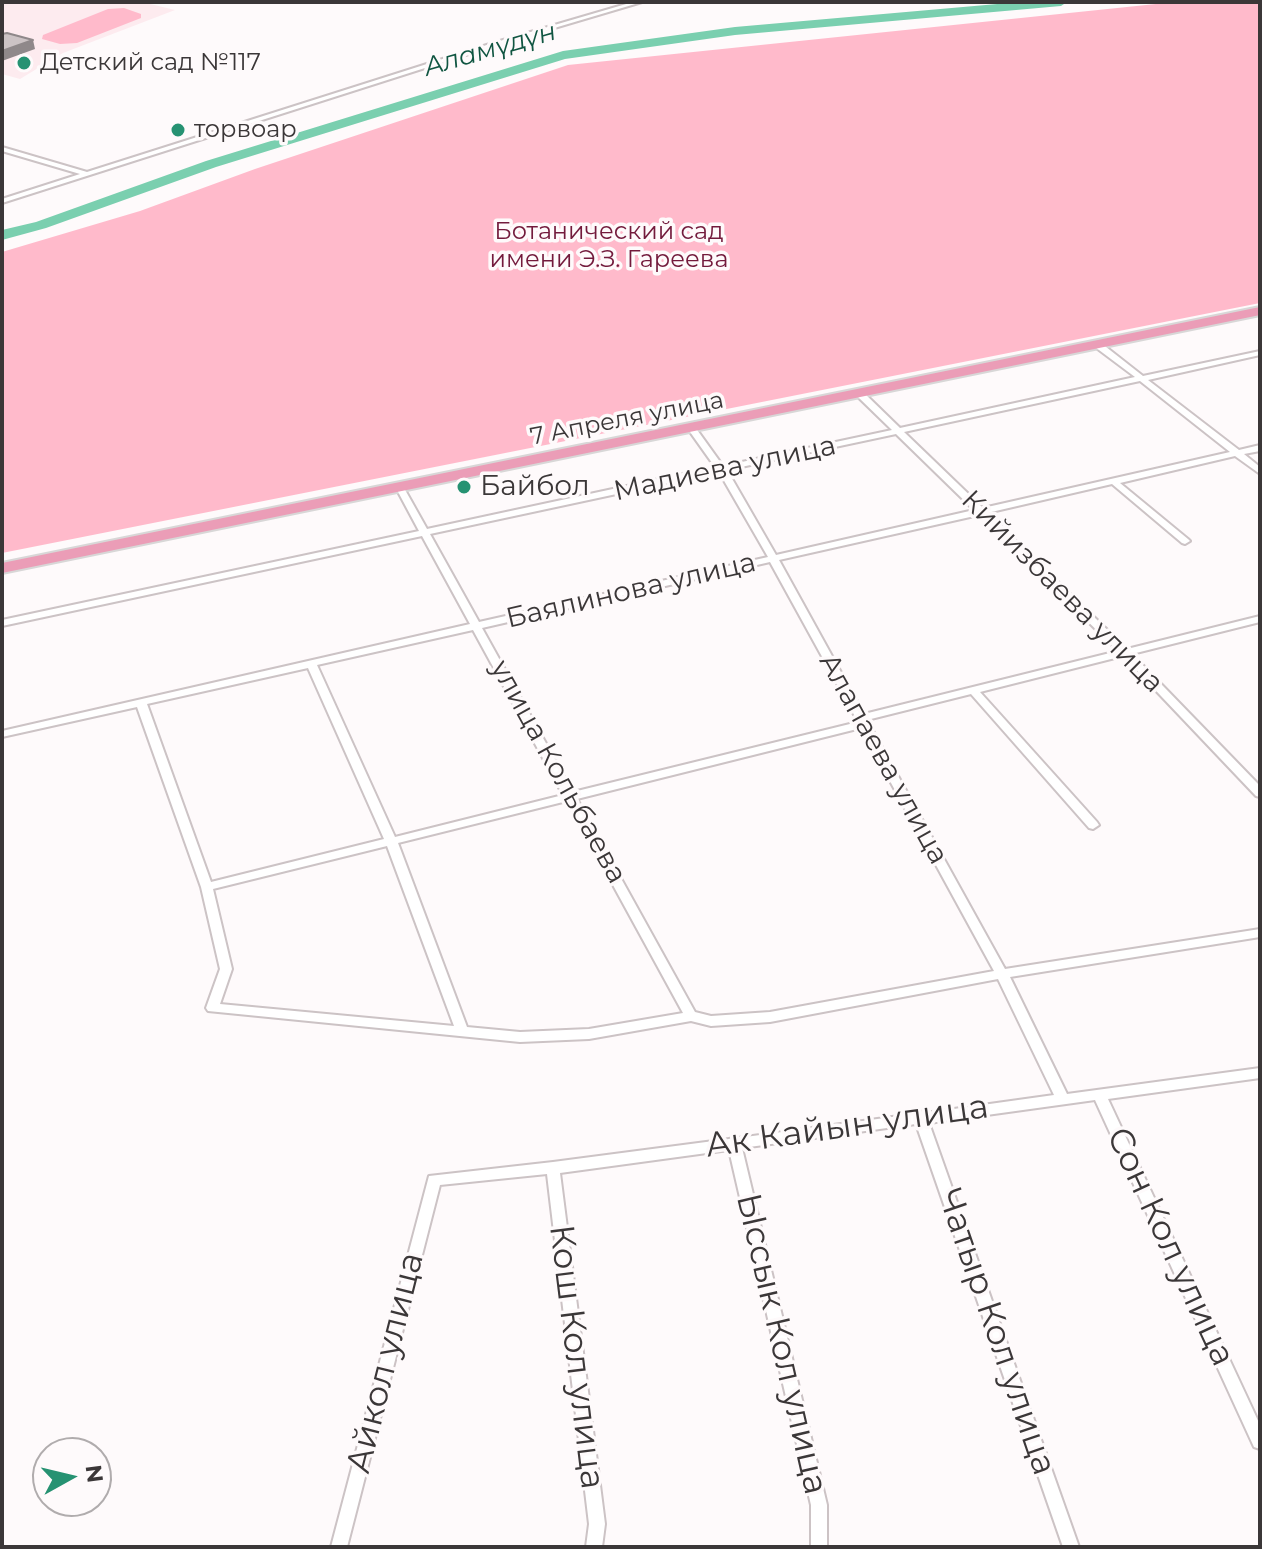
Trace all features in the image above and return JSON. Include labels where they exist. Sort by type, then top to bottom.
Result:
[{"type":"main road","name":"7 Апреля улица","points":[[2,568],[1260,311]]},
{"type":"street","points":[[2,201],[529,33],[639,2]]},
{"type":"street","points":[[2,149],[84,173]]},
{"type":"street","points":[[1098,345],[1260,471]]},
{"type":"street","name":"Мадиева улица","points":[[2,623],[1260,353]]},
{"type":"street","name":"Кийизбаева улица","points":[[860,394],[1127,654],[1260,793]]},
{"type":"street","name":"Алапаева улица","points":[[692,429],[722,470],[774,560],[1002,974],[1062,1098]]},
{"type":"street","name":"Баялинова улица","points":[[2,734],[1260,448]]},
{"type":"street","points":[[1114,482],[1185,541]]},
{"type":"street","name":"улица Кольбаева","points":[[400,488],[691,1016]]},
{"type":"street","points":[[207,887],[571,797],[1260,619]]},
{"type":"street","points":[[311,663],[391,841],[462,1030]]},
{"type":"street","points":[[974,691],[1093,825]]},
{"type":"street","points":[[141,702],[207,887],[226,969],[212,1008],[520,1037],[589,1034],[691,1016],[711,1021],[770,1017],[1002,974],[1260,933]]},
{"type":"street","name":"Ак Кайын улица","points":[[434,1180],[553,1168],[920,1116],[1260,1073]]},
{"type":"street","name":"Сон Кол улица","points":[[1099,1094],[1260,1442]]},
{"type":"street","name":"Чатыр Кол улица","points":[[920,1116],[1071,1547]]},
{"type":"street","name":"Ыссык Кол улица","points":[[734,1142],[819,1505],[819,1547]]},
{"type":"street","name":"Кош Кол улица","points":[[553,1168],[597,1524],[594,1547]]},
{"type":"street","name":"Айкол улица","points":[[339,1547],[434,1180]]},
{"type":"shaded area","points":[[2,2],[142,2],[175,10],[63,53],[20,79],[2,74]]},
{"type":"green space","name":"Ботанический сад имени Э.З. Гареева","points":[[1175,2],[1260,2],[1260,303],[2,553],[2,252],[140,211],[255,169],[568,65]]},
{"type":"green space","points":[[124,8],[141,14],[141,18],[77,43],[60,44],[42,39],[43,35],[108,9]]},
{"type":"building","points":[[2,34],[33,40],[2,51]]},
{"type":"waterway","name":"Аламүдүн","points":[[2,235],[41,225],[211,164],[563,55],[735,31],[1061,2]]},
{"type":"place","name":"Детский сад №117","points":[[24,63]]},
{"type":"place","name":"торвоар","points":[[178,130]]},
{"type":"place","name":"Байбол","points":[[464,487]]}]
